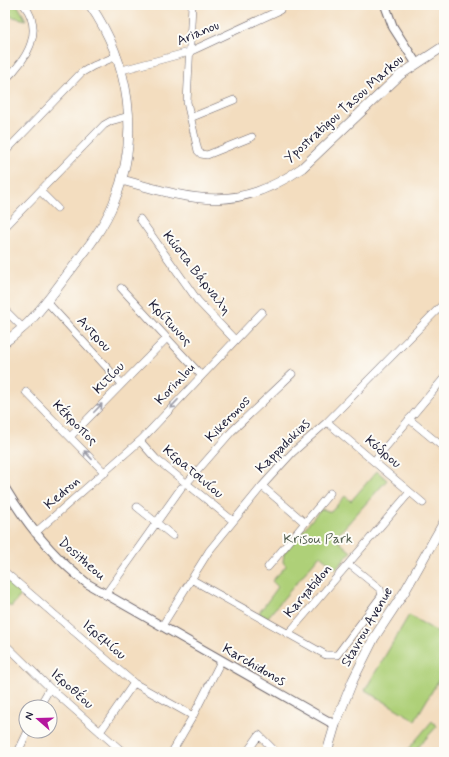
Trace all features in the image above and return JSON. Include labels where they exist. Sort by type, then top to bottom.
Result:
[{"type":"main road","points":[[5,342],[23,328],[47,302],[101,228],[114,202],[122,180],[127,160],[129,116],[122,70],[98,16],[90,5]]},
{"type":"main road","name":"Ypostratigou Tasou Markou","points":[[122,180],[175,195],[204,199],[235,197],[263,190],[291,176],[302,168],[373,99],[416,63],[444,46]]},
{"type":"main road","name":"Stavrou Avenue","points":[[327,752],[334,725],[353,680],[374,638],[405,592],[444,522]]},
{"type":"street","points":[[5,80],[20,64],[28,52],[34,35],[33,22],[24,5]]},
{"type":"street","points":[[192,5],[187,102],[198,151],[201,154],[207,155],[252,137]]},
{"type":"street","points":[[385,5],[393,27],[416,63]]},
{"type":"street","name":"Arianou","points":[[122,70],[189,52],[280,10]]},
{"type":"street","points":[[5,152],[81,74],[93,66],[117,56]]},
{"type":"street","points":[[190,118],[234,100]]},
{"type":"street","points":[[5,227],[104,125],[129,116]]},
{"type":"street","points":[[40,191],[57,208]]},
{"type":"street","name":"Κώστα Βάρναλη","points":[[140,219],[194,296],[234,340]]},
{"type":"street","name":"Κρίτωνος","points":[[120,288],[201,375]]},
{"type":"street","name":"Αντρου","points":[[47,302],[122,384]]},
{"type":"street","name":"Kappadokias","points":[[162,626],[208,551],[232,520],[292,453],[326,422],[444,303]]},
{"type":"street","points":[[5,310],[23,328]]},
{"type":"street","name":"Korinlou","points":[[105,473],[140,441],[262,312]]},
{"type":"street","name":"Κιτίου","points":[[71,436],[166,339]]},
{"type":"street","name":"Kikeronos","points":[[105,595],[155,522],[184,486],[232,431],[292,374]]},
{"type":"street","points":[[374,461],[444,378]]},
{"type":"street","name":"Κέκροπος","points":[[26,392],[71,436],[105,473]]},
{"type":"street","points":[[409,419],[444,448]]},
{"type":"street","name":"Κόδρου","points":[[326,422],[423,503]]},
{"type":"street","name":"Κερατσινίου","points":[[140,441],[184,486],[232,520]]},
{"type":"street","name":"Kedron","points":[[35,533],[105,473]]},
{"type":"street","points":[[262,486],[304,522]]},
{"type":"street","name":"Dositheou","points":[[5,488],[35,533],[74,573],[105,595],[162,626]]},
{"type":"street","name":"Karyatidon","points":[[288,634],[410,492]]},
{"type":"street","points":[[268,567],[304,522],[330,493]]},
{"type":"street","points":[[137,507],[173,536]]},
{"type":"street","points":[[191,579],[326,656],[331,656],[337,655],[382,595],[380,589],[349,564]]},
{"type":"street","name":"Ιερεμίου","points":[[5,572],[134,683],[193,716]]},
{"type":"street","name":"Karchidonos","points":[[162,626],[334,725]]},
{"type":"street","name":"Ιεροθέου","points":[[5,644],[50,688],[123,752]]},
{"type":"street","points":[[172,752],[193,716],[221,661]]},
{"type":"street","points":[[100,732],[134,683]]},
{"type":"street","points":[[44,699],[50,688]]},
{"type":"street","points":[[248,752],[259,735],[276,752]]},
{"type":"street","points":[[18,752],[24,739]]},
{"type":"green space","points":[[9,5],[18,6],[26,20],[5,15],[5,9]]},
{"type":"green space","name":"Krisou Park","points":[[377,471],[387,480],[335,538],[351,552],[336,569],[320,555],[267,618],[259,613],[278,587],[272,581],[286,566],[283,562],[284,553],[319,511],[323,509],[331,512],[345,496],[351,501]]},
{"type":"green space","points":[[5,580],[22,594],[11,607],[5,602]]},
{"type":"green space","points":[[409,615],[444,636],[444,671],[415,720],[365,690]]},
{"type":"green space","points":[[432,721],[437,726],[414,752],[406,752]]}]
